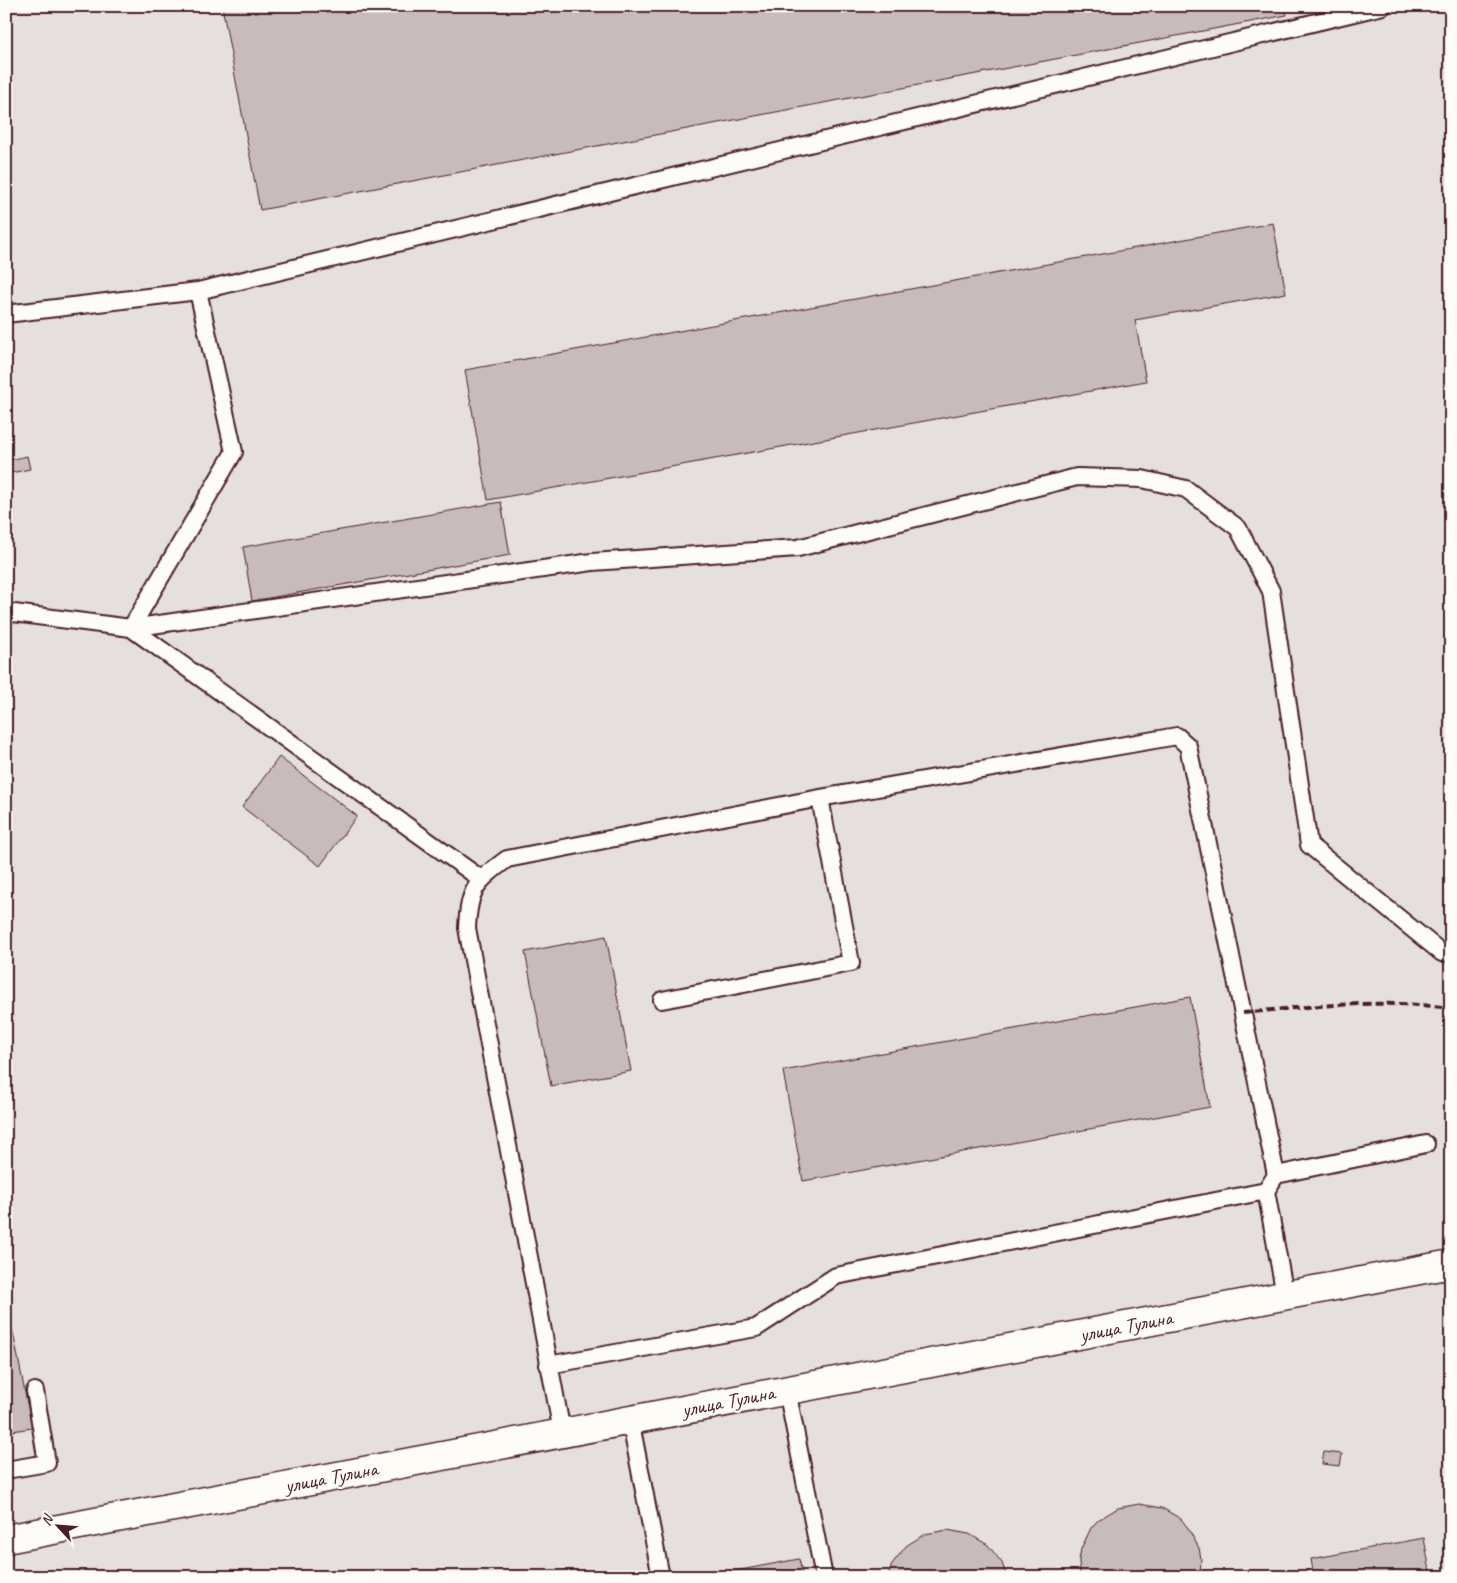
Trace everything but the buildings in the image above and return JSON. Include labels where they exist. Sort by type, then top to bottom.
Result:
[{"type":"street","name":"улица Тулина","points":[[6,1539],[1451,1264]]},
{"type":"lane","points":[[6,314],[198,291],[1384,6]]},
{"type":"lane","points":[[131,628],[234,452],[198,291]]},
{"type":"lane","points":[[6,612],[131,628],[592,562],[798,548],[1076,477],[1142,478],[1186,488],[1238,528],[1271,591],[1310,844],[1442,953],[1451,952]]},
{"type":"lane","points":[[131,628],[481,878]]},
{"type":"lane","points":[[562,1432],[467,928],[468,902],[481,878],[507,859],[820,798],[1177,736],[1188,746],[1276,1175],[1266,1191],[1285,1295]]},
{"type":"lane","points":[[662,1000],[851,963],[820,798]]},
{"type":"lane","points":[[1276,1175],[1426,1144]]},
{"type":"lane","points":[[548,1365],[756,1328],[836,1276],[1266,1191]]},
{"type":"lane","points":[[787,1390],[824,1577]]},
{"type":"lane","points":[[6,1470],[47,1463],[35,1391]]},
{"type":"lane","points":[[630,1419],[661,1577]]},
{"type":"shaded area","points":[[6,6],[1451,6],[1451,1577],[6,1577]]},
{"type":"railway","points":[[1243,1013],[1347,1004],[1399,1004],[1451,1008]]}]
